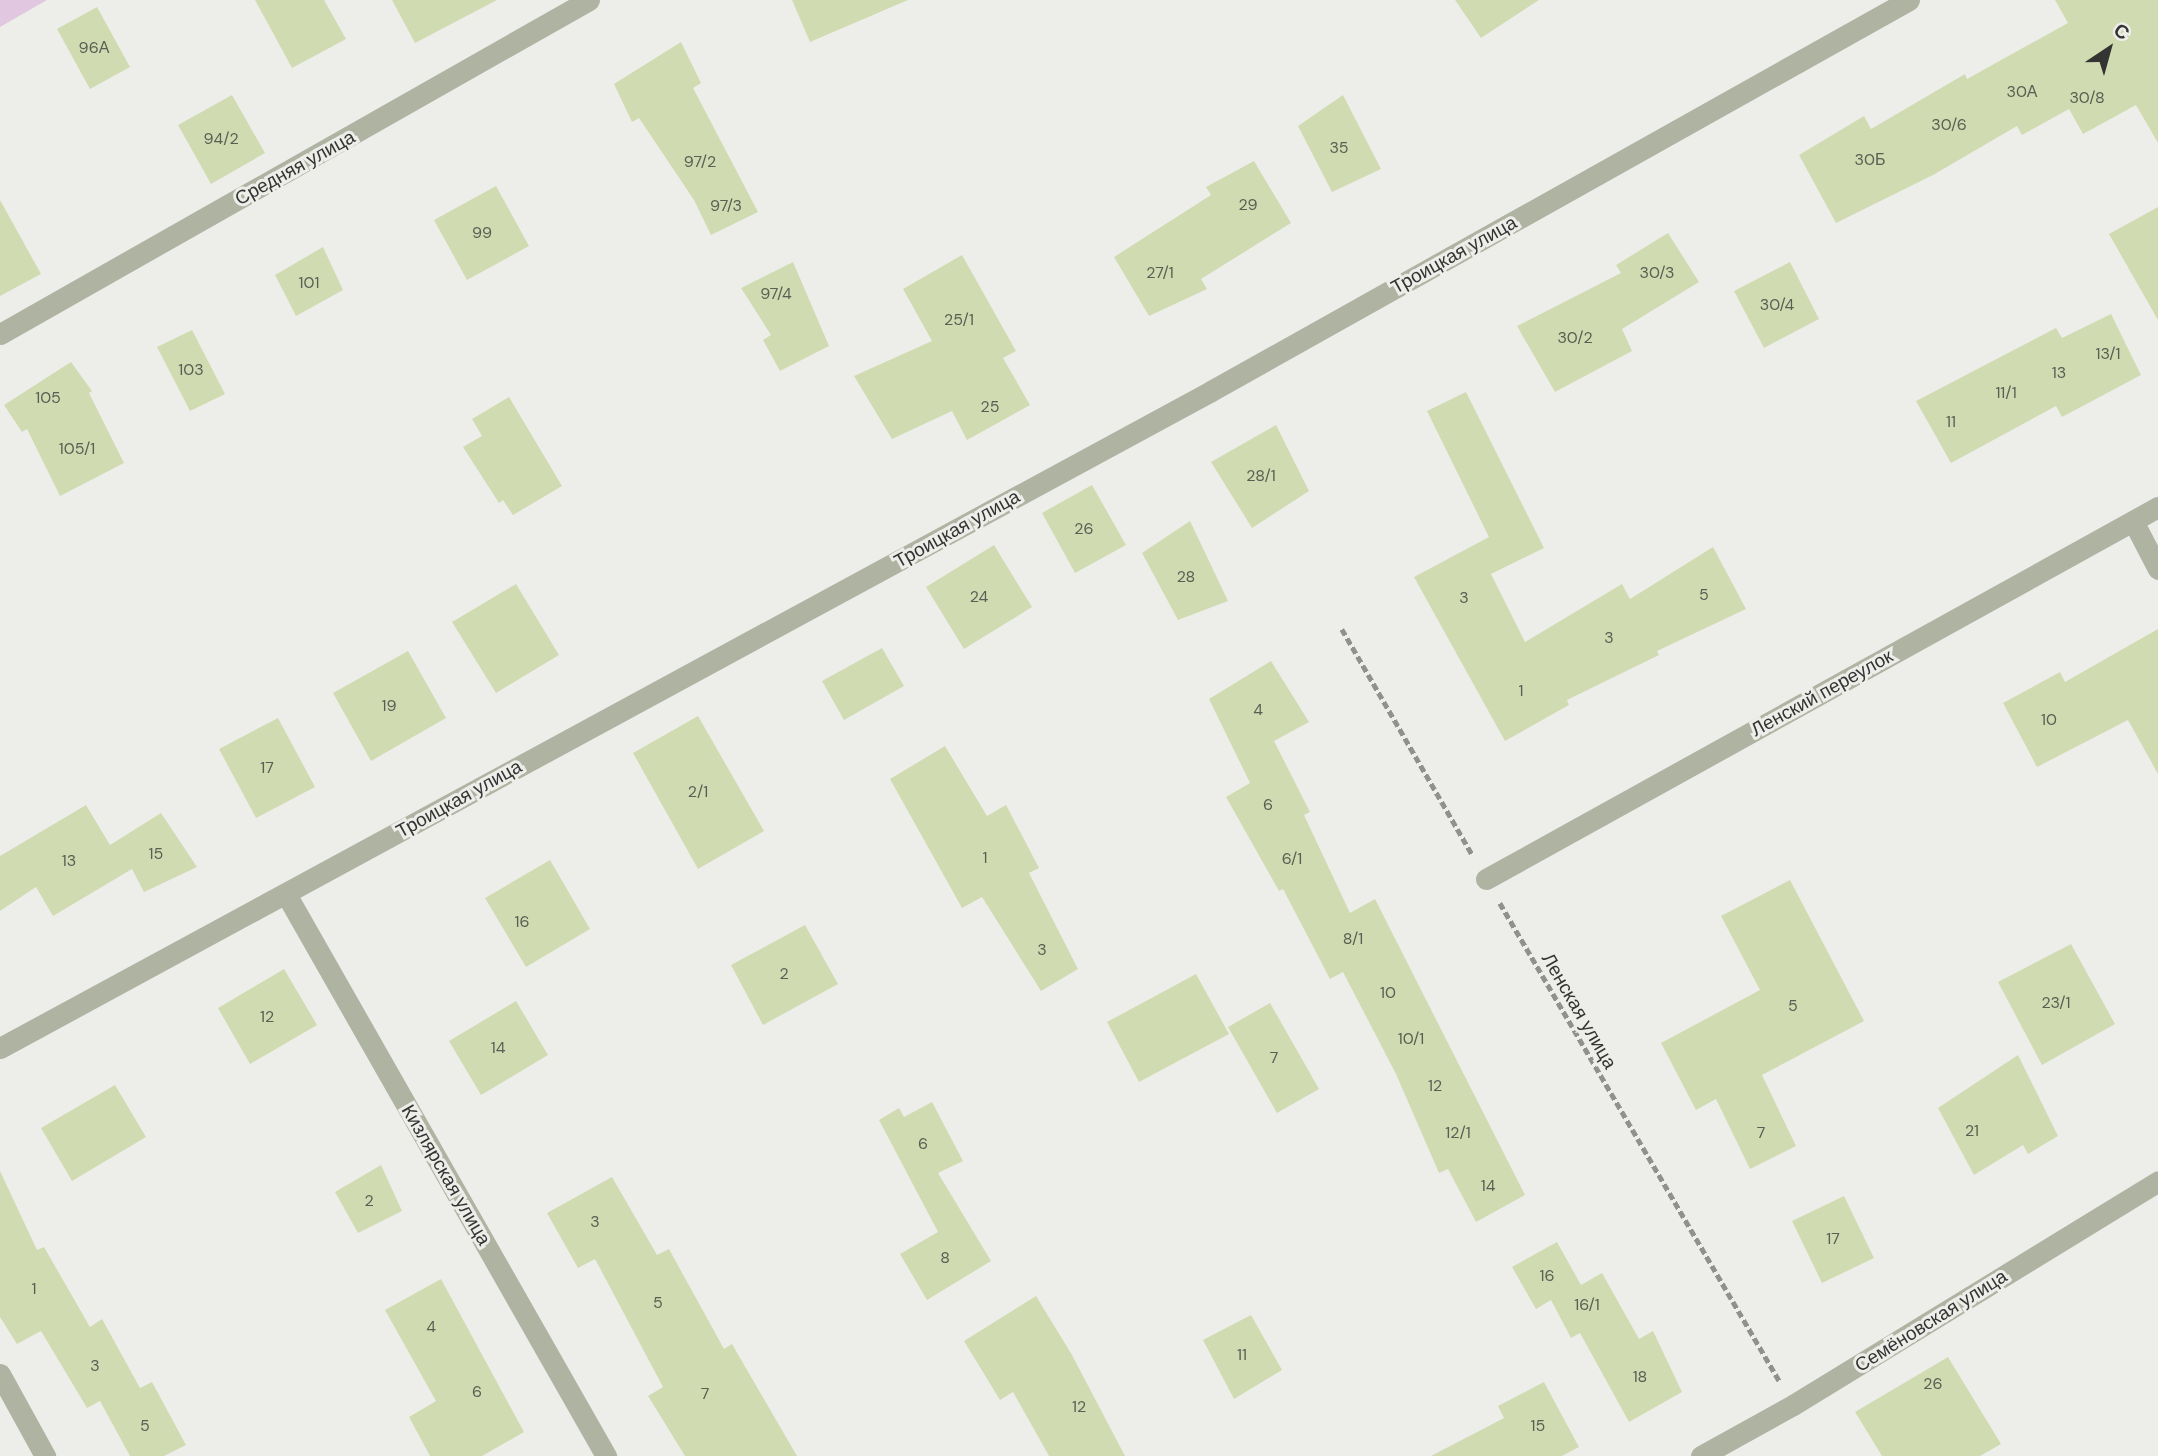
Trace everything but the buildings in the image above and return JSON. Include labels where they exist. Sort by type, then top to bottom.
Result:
[{"type":"street","name":"Средняя улица","points":[[0,334],[589,0]]},
{"type":"street","name":"Троицкая улица","points":[[0,1048],[1198,397],[1909,0]]},
{"type":"street","name":"Ленский переулок","points":[[1486,879],[2158,507]]},
{"type":"street","points":[[2133,521],[2158,569]]},
{"type":"street","name":"Кизлярская улица","points":[[286,894],[606,1456]]},
{"type":"street","name":"Семёновская улица","points":[[1701,1456],[1793,1405],[2158,1181]]},
{"type":"street","points":[[0,1374],[45,1456]]},
{"type":"path","name":"Ленская улица","points":[[1342,629],[1793,1405]]},
{"type":"shaded area","points":[[0,0],[47,0],[0,27]]}]
